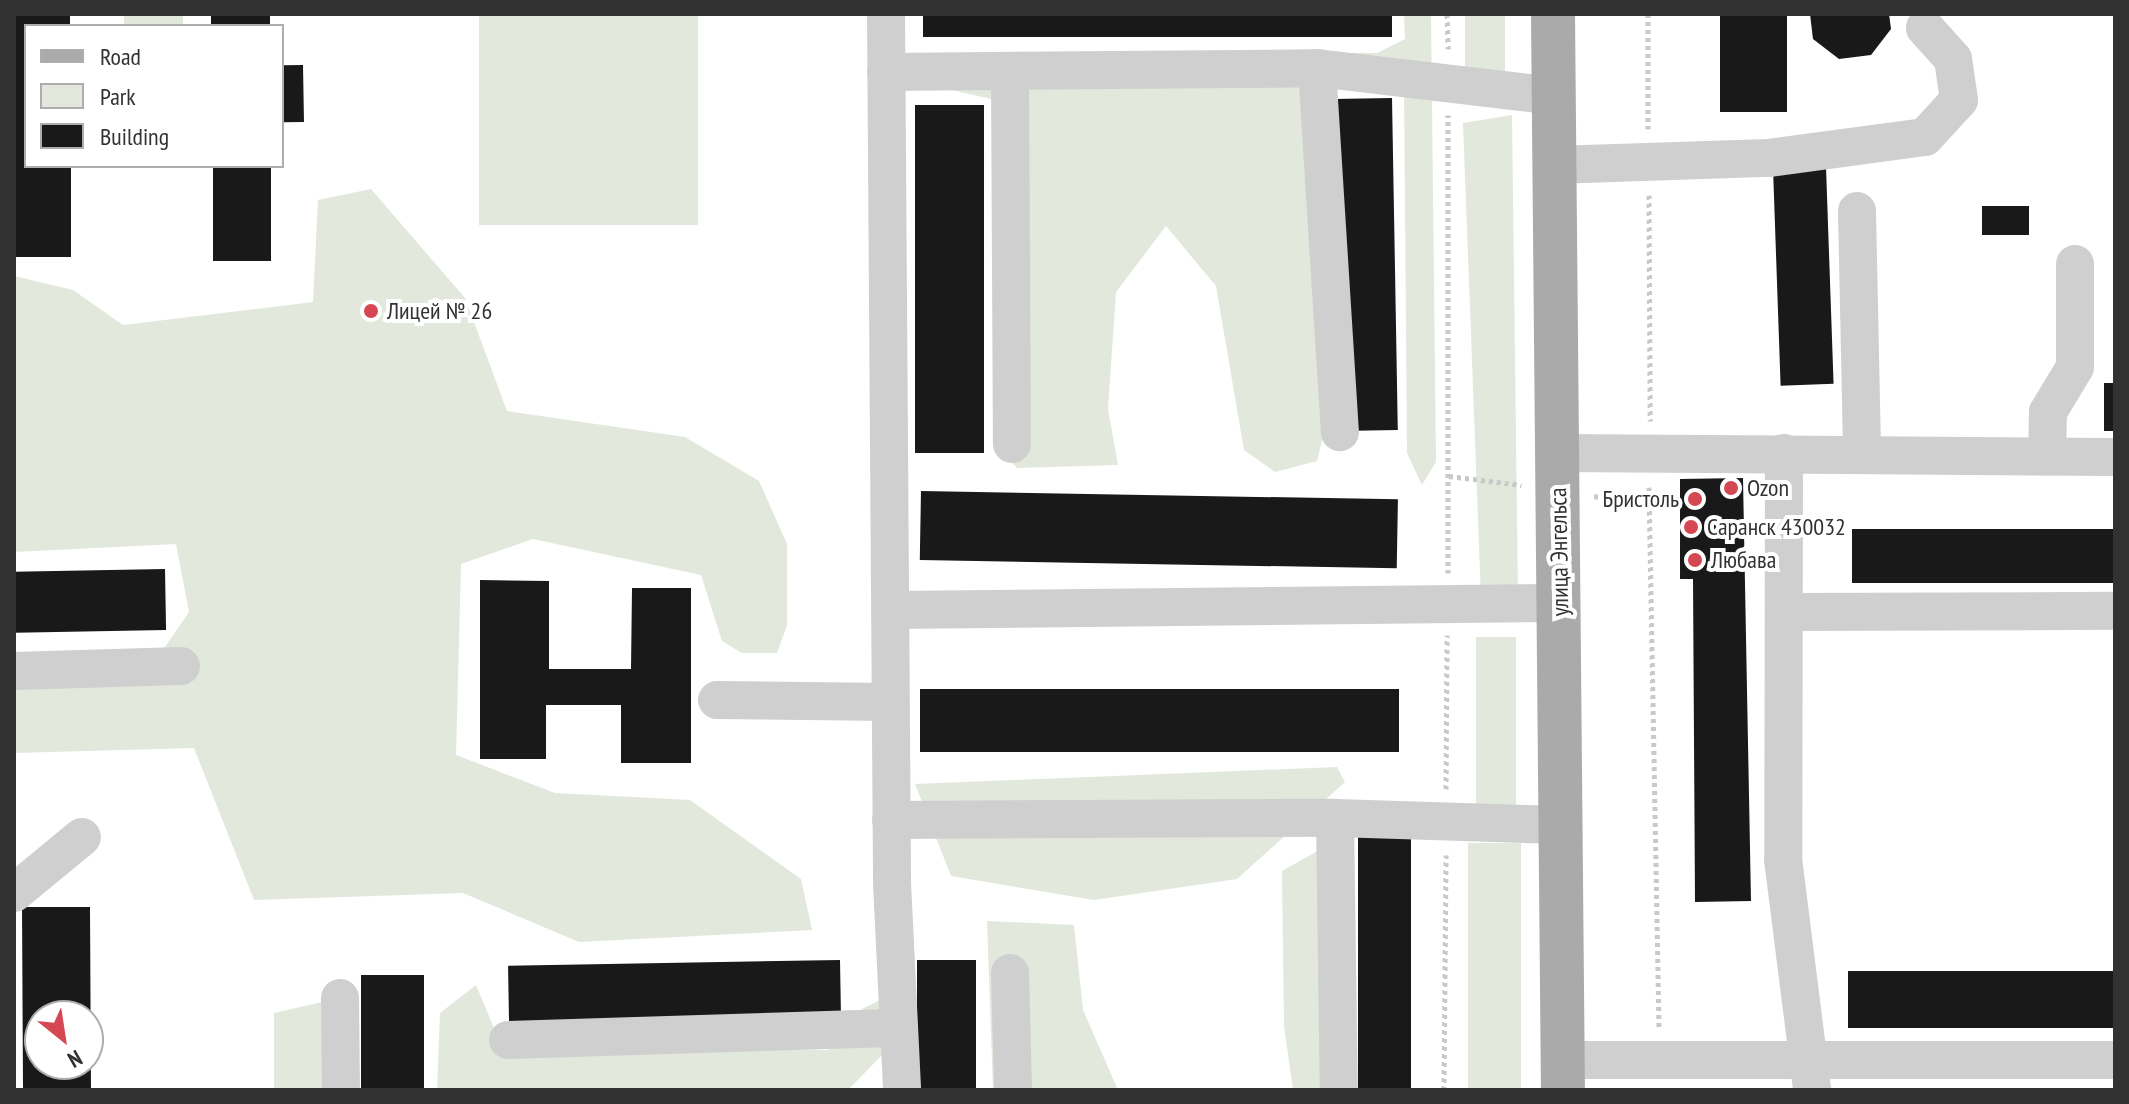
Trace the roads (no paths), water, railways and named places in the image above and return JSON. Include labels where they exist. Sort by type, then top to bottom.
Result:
[{"type":"main road","name":"улица Энгельса","points":[[1553,14],[1563,1075]]},
{"type":"lane","points":[[886,14],[891,820],[902,1090]]},
{"type":"lane","points":[[1554,165],[1769,158],[1925,137],[1959,100],[1953,59],[1925,28]]},
{"type":"lane","points":[[886,72],[1010,76],[1317,68],[1448,79],[1554,96]]},
{"type":"lane","points":[[1317,68],[1340,432]]},
{"type":"lane","points":[[1010,76],[1012,444]]},
{"type":"lane","points":[[1857,211],[1862,452]]},
{"type":"lane","points":[[2047,456],[2048,412],[2075,367],[2075,264]]},
{"type":"lane","points":[[1557,453],[1862,452],[2115,457]]},
{"type":"lane","points":[[1784,453],[1783,859],[1812,1077]]},
{"type":"lane","points":[[890,610],[1559,603]]},
{"type":"lane","points":[[1784,612],[2115,611]]},
{"type":"lane","points":[[14,671],[181,666]]},
{"type":"lane","points":[[717,700],[890,702]]},
{"type":"lane","points":[[1335,818],[1339,1090]]},
{"type":"lane","points":[[891,820],[1335,818],[1561,825]]},
{"type":"lane","points":[[14,893],[82,837]]},
{"type":"lane","points":[[1010,973],[1013,1090]]},
{"type":"lane","points":[[340,998],[341,1090]]},
{"type":"lane","points":[[508,1040],[899,1028]]},
{"type":"lane","points":[[1563,1075],[1660,1060],[1812,1077],[2112,1070]]},
{"type":"place","name":"Лицей № 26","points":[[371,311]]},
{"type":"place","name":"Ozon","points":[[1731,488]]},
{"type":"place","name":"Бристоль","points":[[1695,499]]},
{"type":"place","name":"Саранск 430032","points":[[1691,527]]},
{"type":"place","name":"Любава","points":[[1695,560]]}]
